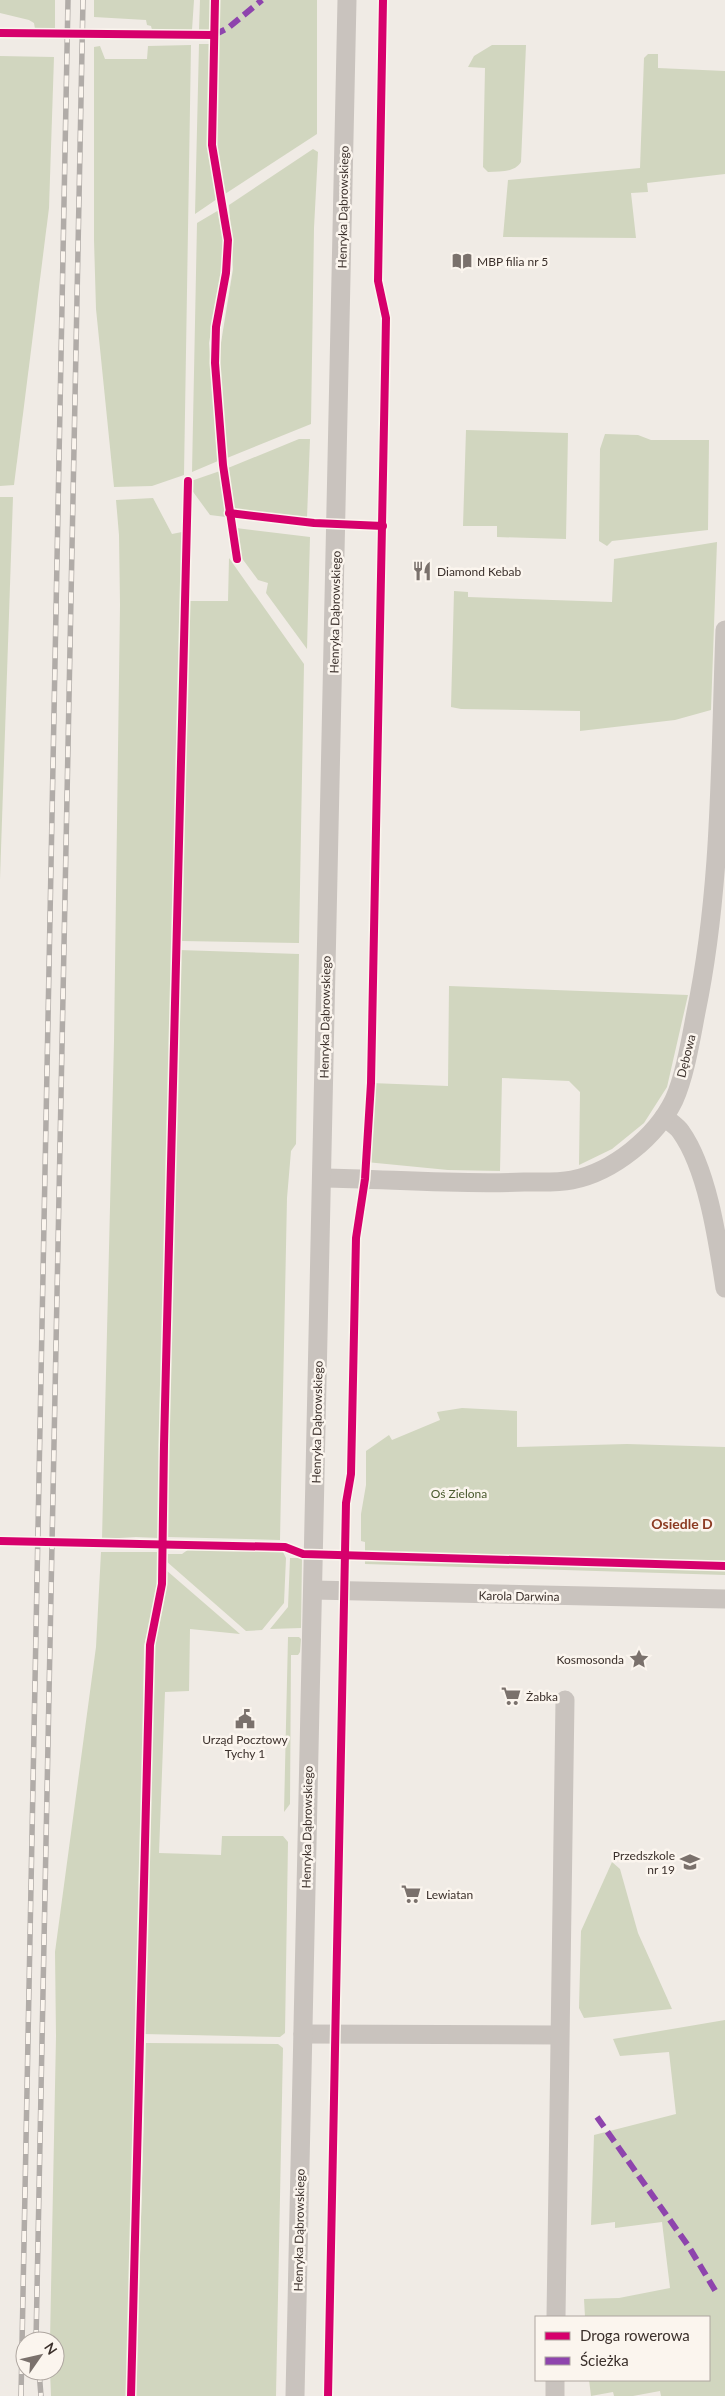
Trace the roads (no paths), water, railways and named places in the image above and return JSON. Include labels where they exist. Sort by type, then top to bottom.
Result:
[{"type":"street","name":"Henryka Dąbrowskiego","points":[[295,2396],[347,0]]},
{"type":"street","name":"Dębowa","points":[[322,1178],[500,1184],[572,1180],[607,1167],[635,1148],[664,1117],[675,1098],[688,1052],[706,963],[716,853],[725,630]]},
{"type":"street","points":[[664,1117],[681,1131],[692,1151],[706,1192],[725,1288]]},
{"type":"street","name":"Karola Darwina","points":[[312,1590],[499,1596],[725,1599]]},
{"type":"street","points":[[556,2316],[565,1700]]},
{"type":"street","points":[[303,2034],[559,2035]]},
{"type":"street","points":[[555,2396],[556,2381]]},
{"type":"railway","points":[[21,2396],[68,0]]},
{"type":"railway","points":[[36,2331],[83,0]]},
{"type":"railway","points":[[40,2381],[41,2396]]},
{"type":"place","name":"MBP filia nr 5","points":[[462,261]]},
{"type":"place","name":"Diamond Kebab","points":[[422,571]]},
{"type":"place","name":"Kosmosonda","points":[[639,1659]]},
{"type":"place","name":"Żabka","points":[[511,1696]]},
{"type":"place","name":"Urząd Pocztowy Tychy 1","points":[[245,1719]]},
{"type":"place","name":"Przedszkole nr 19","points":[[690,1862]]},
{"type":"place","name":"Lewiatan","points":[[411,1894]]},
{"type":"district","name":"Osiedle D","points":[[682,1523]]},
{"type":"park label","name":"Oś Zielona","points":[[459,1493]]}]
